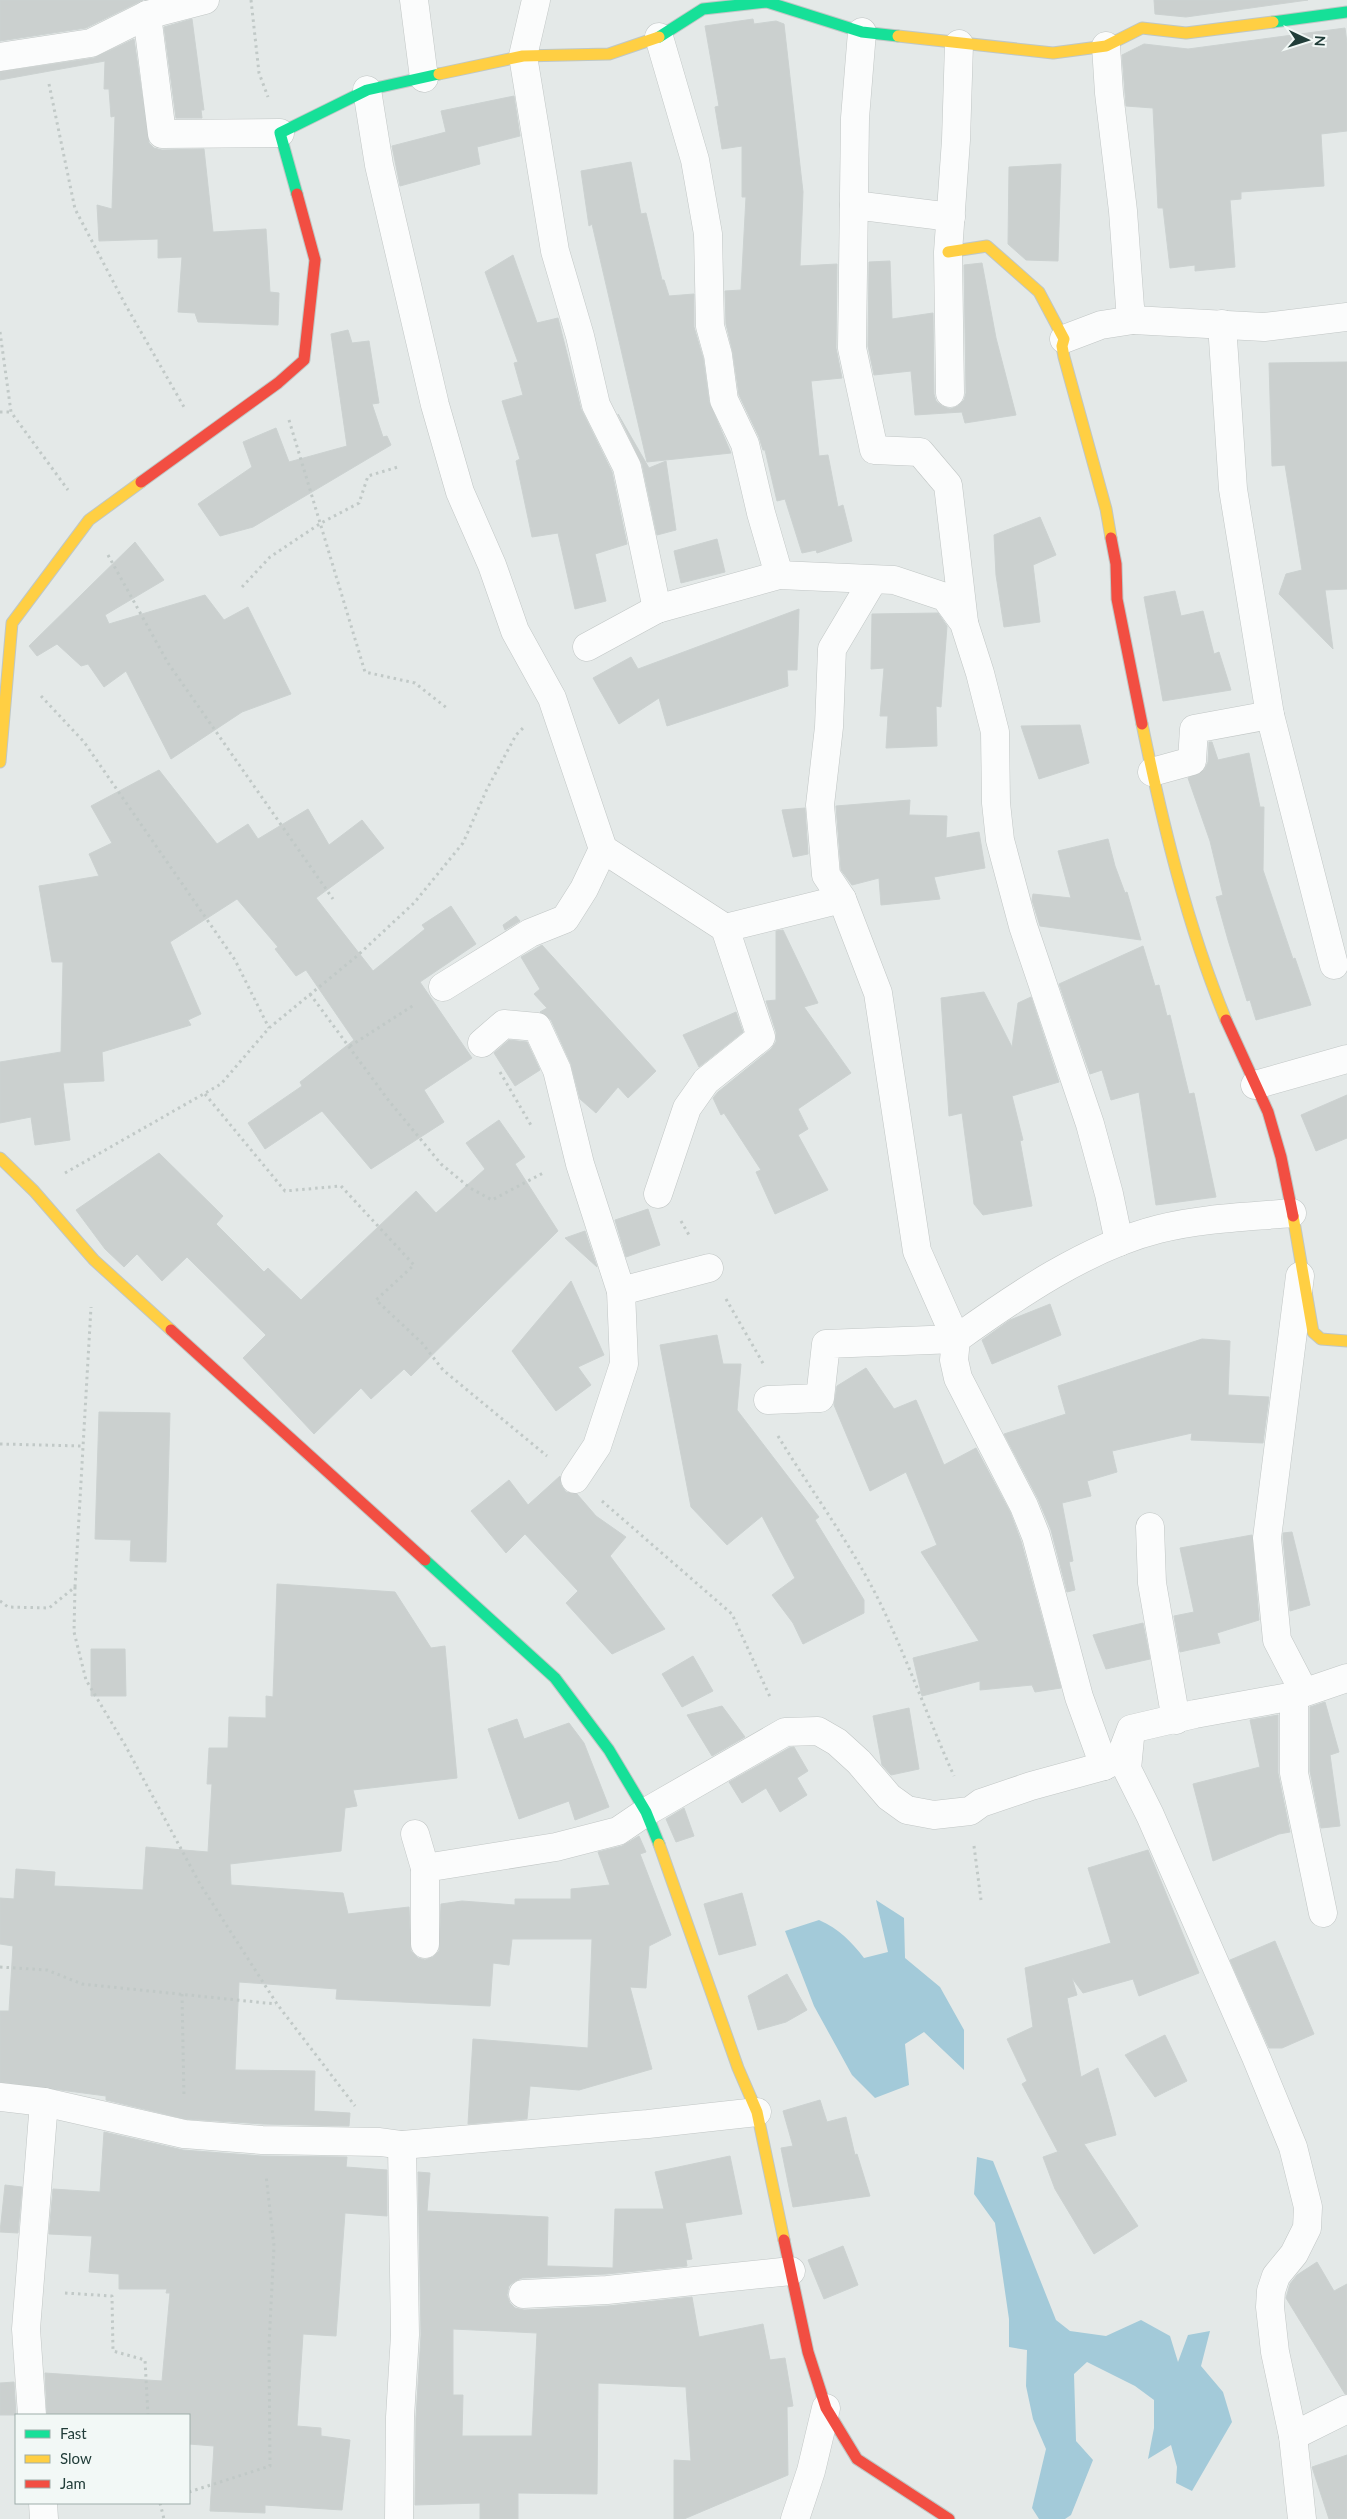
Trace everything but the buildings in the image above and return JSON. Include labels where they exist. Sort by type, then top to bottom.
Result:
[{"type":"street","points":[[0,57],[91,42],[147,14],[205,0]]},
{"type":"street","points":[[414,0],[424,78]]},
{"type":"street","points":[[536,0],[523,56],[555,251],[580,336],[596,405],[627,467],[656,609]]},
{"type":"street","points":[[147,14],[162,134],[280,132],[367,90],[523,56],[609,54],[658,37],[702,5],[767,2],[862,32],[1053,53],[1106,46],[1142,28],[1186,33],[1254,25],[1319,14],[1347,12]]},
{"type":"street","points":[[862,32],[855,118],[852,348],[874,450],[920,452],[948,485],[964,623],[996,732],[996,803],[1000,840],[1023,926],[1090,1124],[1119,1242]]},
{"type":"street","points":[[658,37],[695,160],[708,234],[710,326],[718,355],[724,400],[746,444],[761,513],[779,575]]},
{"type":"street","points":[[950,393],[948,252],[959,44]]},
{"type":"street","points":[[1106,46],[1108,93],[1123,210],[1130,307],[1133,320]]},
{"type":"street","points":[[367,90],[379,165],[434,405],[458,483],[492,565],[515,631],[552,698],[603,849],[725,928],[761,1037],[706,1081],[687,1108],[658,1194]]},
{"type":"street","points":[[0,762],[12,623],[89,520],[278,383],[304,360],[315,260],[280,132]]},
{"type":"street","points":[[854,205],[951,217]]},
{"type":"street","points":[[948,252],[987,246],[1039,292],[1064,339],[1062,346],[1064,357],[1106,509],[1116,564],[1117,599],[1152,772],[1177,878],[1211,983],[1268,1112],[1282,1157],[1314,1332],[1321,1338],[1331,1341],[1347,1341]]},
{"type":"street","points":[[1064,339],[1101,325],[1133,320],[1264,327],[1347,317]]},
{"type":"street","points":[[1222,324],[1233,489],[1270,715],[1334,965]]},
{"type":"street","points":[[587,646],[656,609],[779,575],[894,580],[945,597],[964,623]]},
{"type":"street","points":[[873,580],[832,649],[829,727],[820,806],[826,875],[842,899],[878,993],[917,1251],[956,1340],[954,1360],[958,1378],[1016,1488],[1036,1536],[1079,1697],[1104,1766]]},
{"type":"street","points":[[1152,772],[1192,761],[1194,729],[1270,715]]},
{"type":"street","points":[[443,987],[530,933],[565,920],[584,889],[603,849]]},
{"type":"street","points":[[725,928],[842,899]]},
{"type":"street","points":[[482,1043],[504,1024],[537,1027],[557,1070],[580,1164],[621,1291],[624,1364],[597,1446],[575,1479]]},
{"type":"street","points":[[1255,1085],[1347,1059]]},
{"type":"street","points":[[0,1158],[34,1191],[94,1260],[555,1678],[609,1750],[646,1812],[665,1857],[738,2068],[757,2112],[808,2352],[826,2408],[857,2459],[949,2519]]},
{"type":"street","points":[[768,1400],[820,1398],[826,1344],[956,1340],[1020,1293],[1119,1242],[1160,1229],[1207,1220],[1292,1213]]},
{"type":"street","points":[[1301,1267],[1267,1538],[1277,1640],[1299,1694],[1294,1773],[1322,1913]]},
{"type":"street","points":[[621,1291],[709,1268]]},
{"type":"street","points":[[1150,1527],[1152,1583],[1176,1720]]},
{"type":"street","points":[[1131,1730],[1195,1714],[1299,1694],[1347,1678]]},
{"type":"street","points":[[425,1868],[556,1847],[618,1831],[646,1812],[785,1732],[818,1731],[837,1742],[859,1762],[888,1797],[907,1810],[934,1815],[970,1811],[981,1803],[1031,1786],[1104,1766],[1120,1758],[1131,1730]]},
{"type":"street","points":[[1131,1730],[1127,1769],[1154,1824],[1260,2066],[1293,2147],[1308,2207],[1308,2228],[1294,2254],[1276,2276],[1271,2291],[1275,2352],[1293,2436],[1302,2519]]},
{"type":"street","points":[[415,1834],[425,1868],[425,1944]]},
{"type":"street","points":[[0,2097],[44,2102],[184,2134],[262,2140],[391,2143],[648,2124],[757,2112]]},
{"type":"street","points":[[32,2414],[26,2329],[44,2102]]},
{"type":"street","points":[[391,2143],[404,2335],[400,2417],[399,2519]]},
{"type":"street","points":[[524,2294],[607,2290],[791,2271]]},
{"type":"street","points":[[795,2519],[811,2471],[826,2408]]},
{"type":"street","points":[[1293,2436],[1347,2409]]},
{"type":"street","points":[[43,2504],[44,2519]]},
{"type":"path","points":[[251,0],[260,73],[280,132]]},
{"type":"path","points":[[42,50],[75,209],[125,304],[202,438]]},
{"type":"path","points":[[0,332],[11,412],[89,520],[168,664],[333,899]]},
{"type":"path","points":[[278,383],[365,672],[415,683],[448,709]]},
{"type":"path","points":[[0,412],[11,412]]},
{"type":"path","points":[[242,587],[270,557],[320,523],[359,503],[368,476],[398,467]]},
{"type":"path","points":[[7,686],[38,692],[84,742],[235,960],[269,1028]]},
{"type":"path","points":[[34,1191],[221,1084],[269,1028],[357,956],[414,903],[463,843],[487,789],[516,735],[552,698]]},
{"type":"path","points":[[310,994],[389,1101],[441,1164],[470,1188],[492,1200],[567,1161],[580,1164]]},
{"type":"path","points":[[205,1094],[285,1191],[341,1186],[414,1265],[376,1300],[422,1343],[443,1370],[575,1479],[732,1614],[785,1732]]},
{"type":"path","points":[[658,1194],[668,1199],[765,1368],[769,1422],[817,1500],[847,1542],[889,1621],[928,1719],[970,1811],[981,1900]]},
{"type":"path","points":[[94,1260],[74,1632],[86,1680],[125,1745],[200,1884],[277,2004],[342,2087],[391,2143]]},
{"type":"path","points":[[0,1444],[83,1446]]},
{"type":"path","points":[[0,1601],[8,1607],[49,1608],[75,1587]]},
{"type":"path","points":[[0,1968],[47,1970],[82,1984],[277,2004]]},
{"type":"path","points":[[182,1994],[184,2134]]},
{"type":"path","points":[[190,2492],[270,2466],[269,2344],[274,2246],[262,2140]]},
{"type":"path","points":[[28,2290],[112,2296],[113,2351],[145,2360],[148,2414]]},
{"type":"path","points":[[160,2504],[164,2519]]},
{"type":"water","points":[[876,1900],[904,1918],[905,1958],[940,1987],[964,2030],[964,2070],[924,2032],[905,2044],[909,2085],[875,2098],[852,2075],[814,2006],[785,1931],[819,1920],[833,1927],[844,1936],[864,1958],[888,1952]]},
{"type":"water","points":[[977,2157],[993,2161],[1056,2320],[1070,2331],[1106,2336],[1141,2320],[1170,2336],[1178,2362],[1188,2335],[1210,2331],[1201,2366],[1223,2392],[1232,2422],[1192,2491],[1176,2483],[1177,2467],[1171,2445],[1148,2459],[1154,2428],[1154,2400],[1135,2386],[1087,2362],[1074,2374],[1076,2441],[1093,2460],[1071,2515],[1065,2519],[1039,2519],[1032,2508],[1046,2449],[1033,2419],[1026,2386],[1027,2350],[1009,2347],[1009,2319],[995,2223],[974,2194]]},
{"type":"traffic: fast","points":[[659,37],[703,9],[767,2],[862,32],[898,36]]},
{"type":"traffic: fast","points":[[1273,22],[1347,12]]},
{"type":"traffic: fast","points":[[297,194],[280,133],[367,90],[439,74]]},
{"type":"traffic: fast","points":[[425,1560],[555,1678],[609,1750],[646,1812],[659,1844]]},
{"type":"traffic: slow","points":[[898,36],[1053,53],[1106,46],[1142,28],[1186,33],[1273,22]]},
{"type":"traffic: slow","points":[[439,74],[523,56],[609,54],[659,37]]},
{"type":"traffic: slow","points":[[948,252],[987,246],[1039,292],[1064,339],[1062,346],[1064,357],[1106,509],[1111,538]]},
{"type":"traffic: slow","points":[[0,762],[12,623],[89,520],[141,482]]},
{"type":"traffic: slow","points":[[1142,724],[1158,800],[1177,874],[1199,948],[1226,1020]]},
{"type":"traffic: slow","points":[[0,1158],[34,1191],[94,1260],[171,1330]]},
{"type":"traffic: slow","points":[[1293,1216],[1313,1332],[1321,1339],[1347,1341]]},
{"type":"traffic: slow","points":[[659,1844],[738,2068],[757,2112],[784,2240]]},
{"type":"traffic: jam","points":[[141,482],[278,383],[304,360],[315,260],[297,194]]},
{"type":"traffic: jam","points":[[1111,538],[1116,564],[1117,599],[1142,724]]},
{"type":"traffic: jam","points":[[1226,1020],[1268,1112],[1281,1157],[1293,1216]]},
{"type":"traffic: jam","points":[[171,1330],[425,1560]]},
{"type":"traffic: jam","points":[[784,2240],[808,2352],[826,2408],[857,2459],[949,2519]]}]
